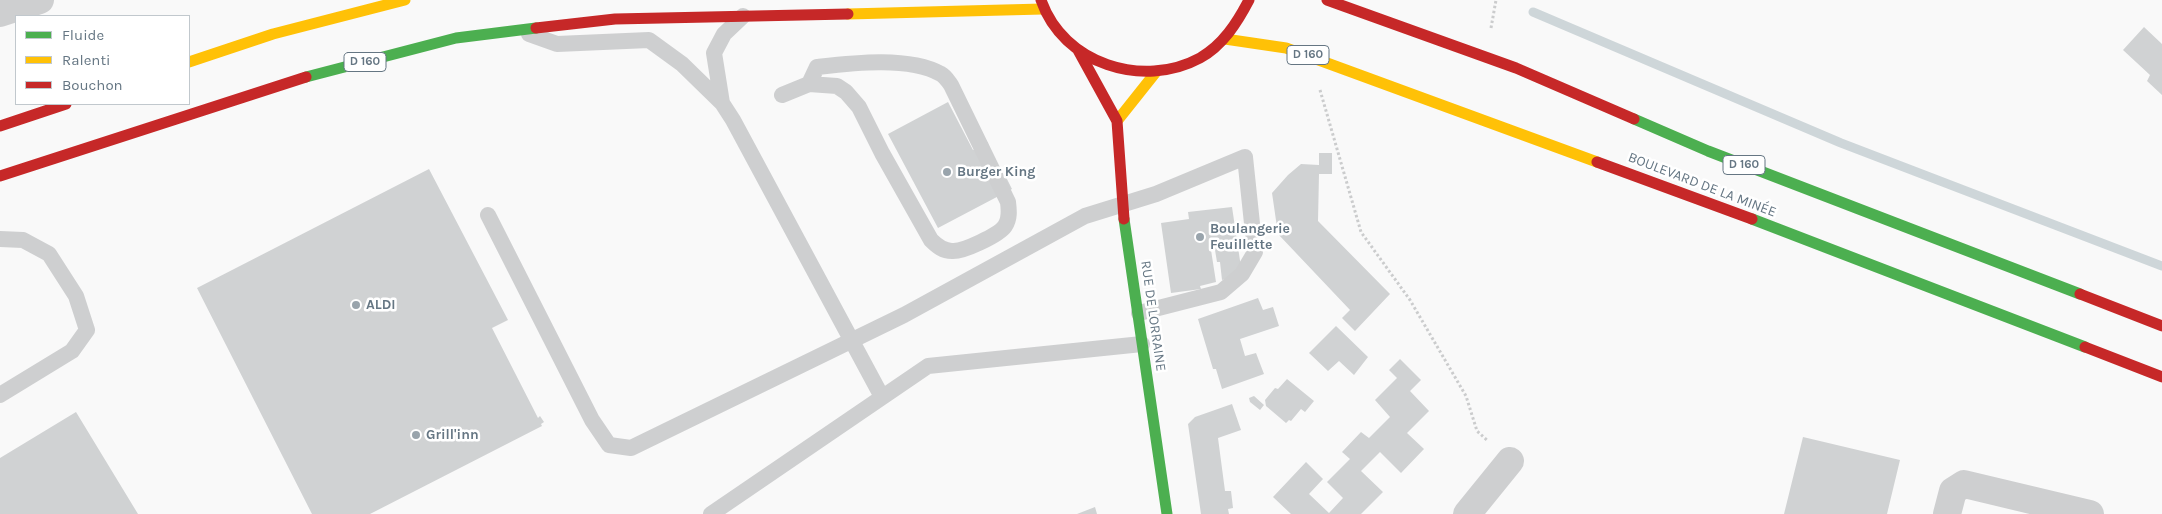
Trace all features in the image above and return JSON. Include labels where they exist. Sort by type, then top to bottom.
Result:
[{"type":"main road","points":[[190,62],[273,34],[405,0]]},
{"type":"main road","points":[[1042,4],[1062,36],[1078,50],[1096,61],[1117,70],[1156,72],[1176,69],[1202,58],[1225,39],[1242,17],[1249,0]]},
{"type":"main road","name":"D 160","points":[[1327,0],[1516,68],[1708,151],[2162,326]]},
{"type":"main road","name":"D 160","points":[[0,176],[284,83],[456,38],[615,20],[1042,4]]},
{"type":"main road","name":"BOULEVARD DE LA MINÉE","points":[[1225,39],[1286,48],[1310,56],[1709,203],[2162,377]]},
{"type":"main road","name":"RUE DE LORRAINE","points":[[1078,50],[1117,120],[1122,206],[1167,514]]},
{"type":"main road","points":[[1117,120],[1156,72]]},
{"type":"main road","points":[[0,126],[63,105]]},
{"type":"street","points":[[0,13],[40,0]]},
{"type":"street","points":[[1467,514],[1510,461]]},
{"type":"street","points":[[1947,514],[1953,491],[1964,484],[2090,514]]},
{"type":"lane","points":[[722,103],[714,53],[724,34],[743,16]]},
{"type":"lane","points":[[520,31],[556,44],[649,40],[682,64],[722,103],[734,120],[882,397]]},
{"type":"lane","points":[[782,94],[809,84],[837,86],[846,92],[859,107],[931,240],[941,249],[952,252],[963,250],[997,233],[1005,226],[1009,215],[1008,202],[951,85],[943,75],[927,68],[900,64],[852,63],[817,66],[809,84]]},
{"type":"lane","points":[[488,215],[592,420],[609,445],[631,448],[904,315],[1085,216],[1122,206],[1245,157],[1256,252],[1242,274],[1221,292],[1139,313]]},
{"type":"lane","points":[[0,239],[23,240],[48,254],[76,296],[86,330],[72,351],[0,395]]},
{"type":"lane","points":[[711,514],[928,366],[1142,344]]},
{"type":"path","points":[[1310,56],[1361,232],[1410,300],[1457,380],[1466,396],[1477,432],[1510,461]]},
{"type":"building","points":[[2144,27],[2162,44],[2162,95],[2147,81],[2150,75],[2123,50]]},
{"type":"building","name":"Burger King","points":[[948,102],[973,150],[988,142],[992,184],[1006,177],[1012,189],[938,228],[888,134]]},
{"type":"building","points":[[1319,153],[1332,153],[1332,174],[1319,174],[1318,221],[1390,294],[1355,331],[1342,318],[1350,310],[1278,234],[1272,193],[1301,164],[1319,165]]},
{"type":"building","points":[[429,169],[508,320],[492,328],[538,418],[540,416],[544,422],[541,424],[542,426],[370,514],[312,514],[197,288]]},
{"type":"building","name":"Boulangerie Feuillette","points":[[1232,207],[1242,274],[1222,280],[1220,262],[1217,262],[1215,250],[1211,250],[1216,282],[1200,286],[1201,289],[1171,293],[1161,223],[1189,219],[1188,212]]},
{"type":"building","points":[[1258,298],[1263,310],[1273,307],[1279,326],[1240,339],[1245,356],[1256,353],[1264,374],[1222,389],[1216,369],[1213,369],[1198,319]]},
{"type":"building","points":[[1336,326],[1368,357],[1354,375],[1339,361],[1328,371],[1309,353]]},
{"type":"building","points":[[1400,359],[1421,380],[1410,391],[1429,411],[1407,433],[1424,449],[1401,473],[1380,452],[1361,471],[1383,492],[1361,514],[1291,514],[1273,497],[1306,462],[1323,479],[1309,494],[1329,513],[1343,498],[1327,482],[1350,459],[1342,452],[1361,432],[1369,438],[1390,417],[1375,400],[1397,378],[1389,370]]},
{"type":"building","points":[[1287,379],[1314,401],[1305,412],[1301,409],[1291,421],[1289,420],[1286,423],[1266,406],[1265,400],[1275,388],[1278,389]]},
{"type":"building","points":[[1254,396],[1264,405],[1260,410],[1250,402],[1249,398]]},
{"type":"building","points":[[1232,404],[1241,430],[1218,438],[1225,491],[1231,491],[1233,508],[1228,509],[1229,514],[1201,514],[1188,424],[1195,417]]},
{"type":"building","points":[[76,412],[138,514],[0,514],[0,458]]},
{"type":"building","points":[[1803,437],[1900,460],[1887,514],[1784,514]]},
{"type":"building","points":[[1095,507],[1097,514],[1077,514]]},
{"type":"waterway","points":[[1533,12],[1841,143],[2162,266]]},
{"type":"traffic: fast","points":[[306,77],[456,38],[536,28]]},
{"type":"traffic: fast","points":[[1634,119],[1708,151],[2080,294]]},
{"type":"traffic: fast","points":[[1124,219],[1167,514]]},
{"type":"traffic: fast","points":[[1752,219],[2085,347]]},
{"type":"traffic: slow","points":[[190,62],[273,34],[405,0]]},
{"type":"traffic: slow","points":[[848,14],[1043,9]]},
{"type":"traffic: slow","points":[[1225,39],[1286,48],[1597,162]]},
{"type":"traffic: slow","points":[[1117,121],[1156,72]]},
{"type":"traffic: jam","points":[[1041,0],[1052,22],[1067,40],[1086,55],[1107,65],[1130,70],[1154,71],[1178,67],[1208,53],[1229,33],[1249,0]]},
{"type":"traffic: jam","points":[[1327,0],[1516,68],[1634,119]]},
{"type":"traffic: jam","points":[[536,28],[615,19],[848,14]]},
{"type":"traffic: jam","points":[[1078,50],[1117,121],[1124,219]]},
{"type":"traffic: jam","points":[[0,176],[306,77]]},
{"type":"traffic: jam","points":[[0,126],[63,105]]},
{"type":"traffic: jam","points":[[1597,162],[1752,219]]},
{"type":"traffic: jam","points":[[2080,294],[2162,326]]},
{"type":"traffic: jam","points":[[2085,347],[2162,377]]},
{"type":"place","name":"Burger King","points":[[947,172]]},
{"type":"place","name":"Boulangerie Feuillette","points":[[1200,237]]},
{"type":"place","name":"ALDI","points":[[356,305]]},
{"type":"place","name":"Grill'inn","points":[[416,435]]}]
